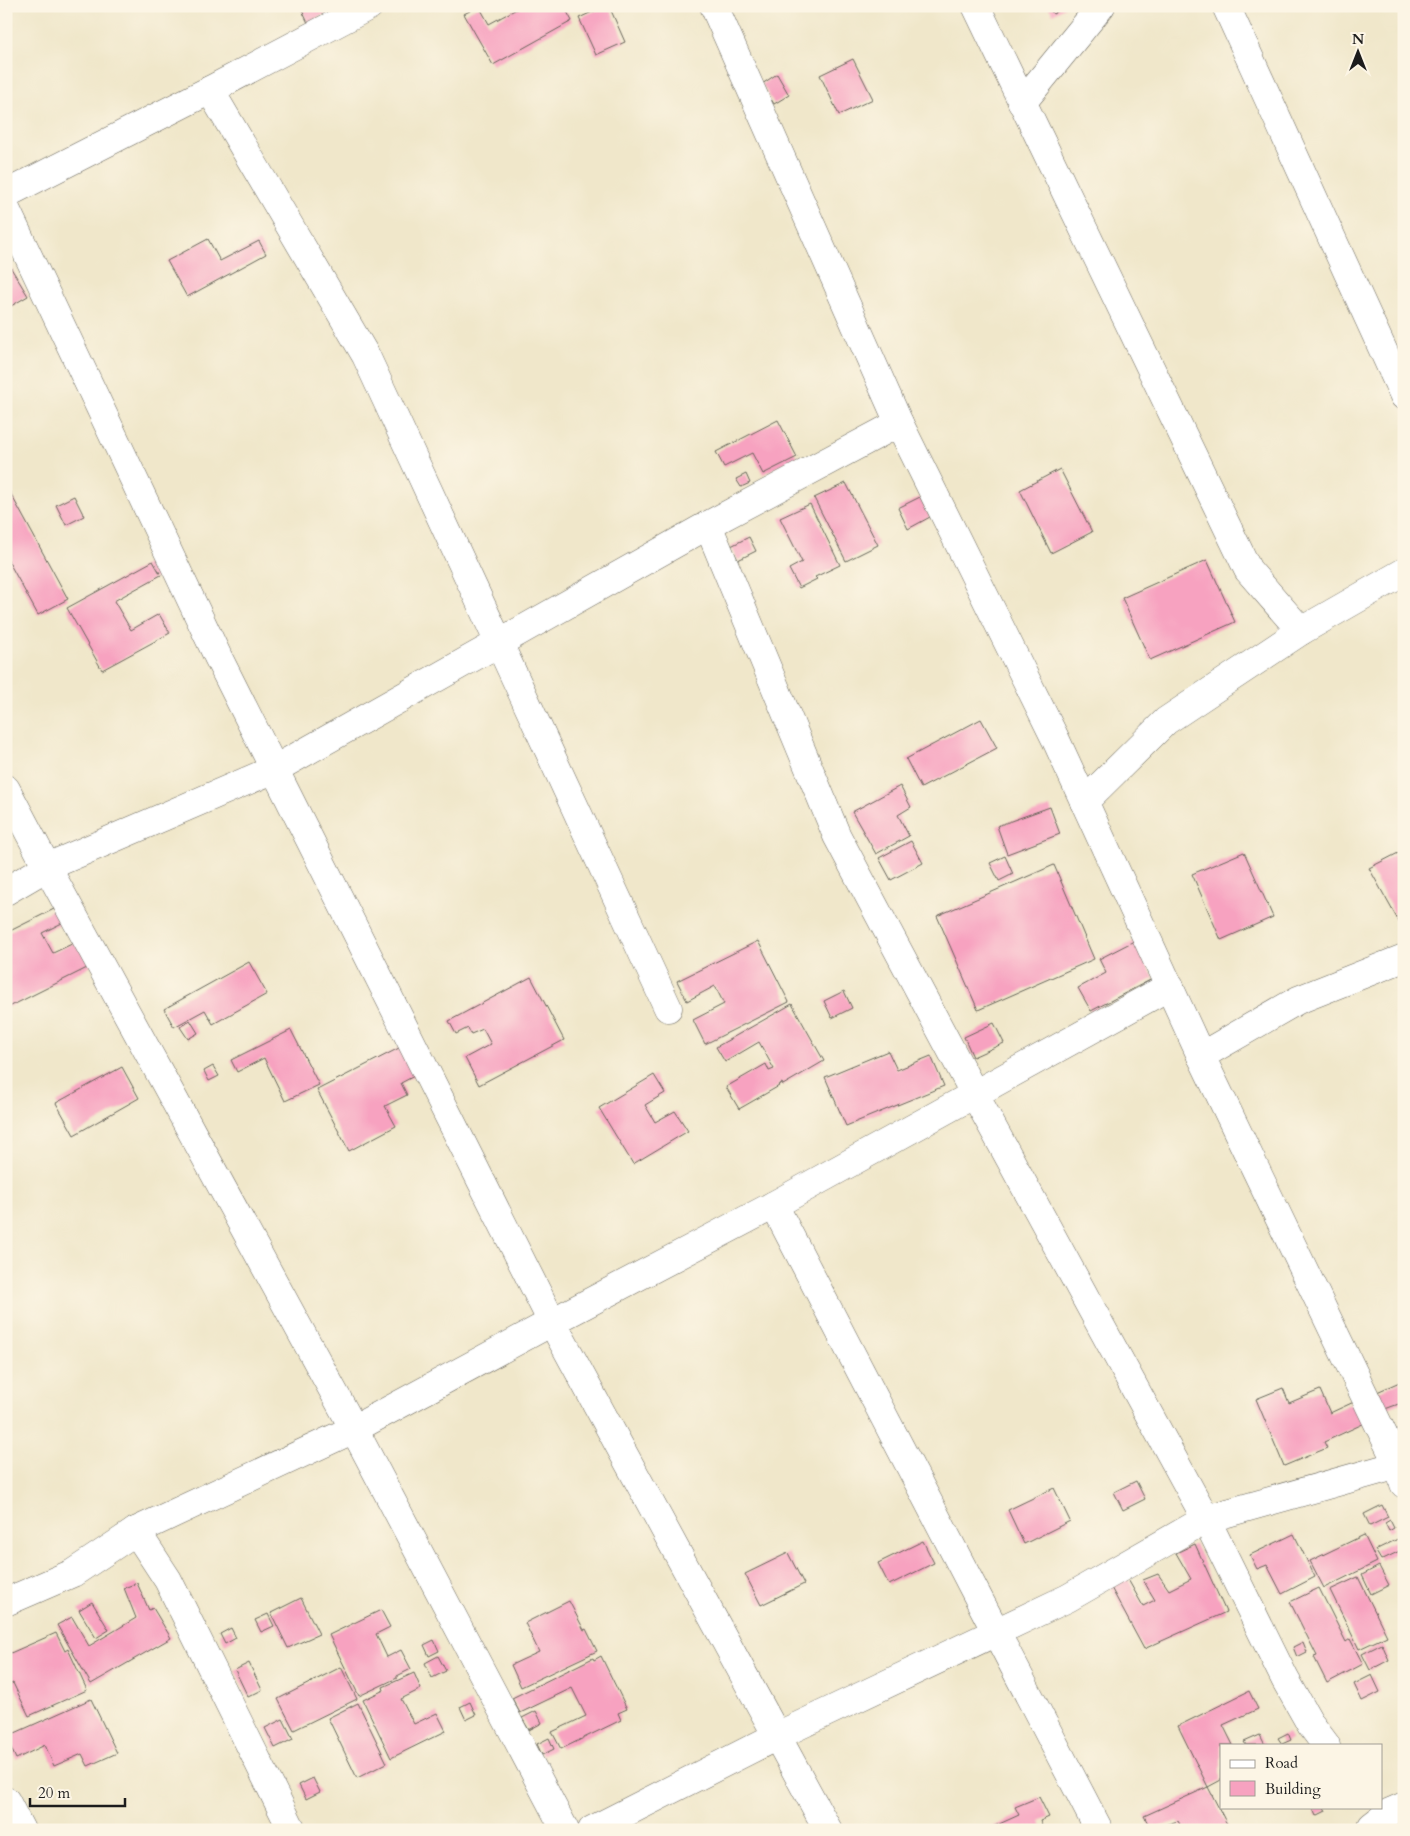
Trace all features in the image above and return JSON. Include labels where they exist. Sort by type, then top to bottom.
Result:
[{"type":"street","points":[[6,194],[210,90],[368,6]]},
{"type":"street","points":[[592,1830],[777,1736],[1068,1598],[1206,1519],[1401,1475],[1202,1056],[1055,738],[899,423],[714,6]]},
{"type":"street","points":[[976,6],[1248,570],[1301,631]]},
{"type":"street","points":[[1022,103],[1101,6]]},
{"type":"street","points":[[1226,6],[1404,396]]},
{"type":"street","points":[[210,90],[366,356],[668,1008]]},
{"type":"street","points":[[6,209],[218,657],[552,1322],[828,1830]]},
{"type":"street","points":[[6,891],[47,867],[275,769],[708,525],[899,423]]},
{"type":"street","points":[[708,525],[837,836],[974,1094],[1206,1519],[1285,1679],[1311,1725],[1325,1744]]},
{"type":"street","points":[[1084,802],[1166,721],[1301,631],[1404,572]]},
{"type":"street","points":[[6,789],[354,1429],[566,1830]]},
{"type":"street","points":[[1202,1056],[1298,1000],[1404,958]]},
{"type":"street","points":[[6,1602],[73,1572],[136,1531],[354,1429],[774,1205],[1170,986]]},
{"type":"street","points":[[774,1205],[1099,1830]]},
{"type":"street","points":[[136,1531],[168,1580],[292,1830]]},
{"type":"street","points":[[6,1801],[21,1830]]},
{"type":"street","points":[[1371,1821],[1404,1806]]},
{"type":"building","points":[[300,6],[340,6],[308,23]]},
{"type":"building","points":[[479,6],[489,24],[522,6],[564,6],[572,21],[493,65],[464,14]]},
{"type":"building","points":[[609,6],[625,42],[596,55],[579,18]]},
{"type":"building","points":[[1048,6],[1066,6],[1053,14]]},
{"type":"building","points":[[853,59],[873,99],[839,115],[820,75]]},
{"type":"building","points":[[777,74],[789,95],[774,104],[762,84]]},
{"type":"building","points":[[208,239],[220,261],[259,241],[266,254],[187,297],[167,261]]},
{"type":"building","points":[[6,260],[28,296],[6,309]]},
{"type":"building","points":[[778,420],[797,457],[763,474],[752,453],[724,467],[716,452]]},
{"type":"building","points":[[1060,469],[1092,532],[1051,553],[1020,490]]},
{"type":"building","points":[[746,474],[750,483],[741,487],[736,479]]},
{"type":"building","points":[[846,483],[878,545],[846,561],[814,498]]},
{"type":"building","points":[[6,485],[68,599],[38,615],[6,557]]},
{"type":"building","points":[[74,496],[84,516],[66,525],[56,505]]},
{"type":"building","points":[[920,497],[930,517],[908,529],[898,508]]},
{"type":"building","points":[[810,504],[840,565],[815,577],[817,579],[799,588],[789,569],[802,562],[780,518]]},
{"type":"building","points":[[749,537],[756,551],[738,560],[731,546]]},
{"type":"building","points":[[1207,560],[1235,622],[1150,660],[1122,598]]},
{"type":"building","points":[[153,561],[161,575],[114,601],[131,630],[159,614],[170,633],[102,670],[67,608]]},
{"type":"building","points":[[981,719],[997,748],[921,788],[906,759]]},
{"type":"building","points":[[900,786],[911,807],[898,815],[909,836],[876,854],[852,812]]},
{"type":"building","points":[[1050,807],[1060,834],[1007,854],[997,826]]},
{"type":"building","points":[[911,841],[923,863],[891,880],[879,858]]},
{"type":"building","points":[[1404,850],[1404,931],[1369,868]]},
{"type":"building","points":[[1244,852],[1273,917],[1221,940],[1192,874]]},
{"type":"building","points":[[1005,856],[1013,874],[999,881],[990,863]]},
{"type":"building","points":[[1054,865],[1094,959],[978,1010],[937,916]]},
{"type":"building","points":[[58,907],[66,921],[42,933],[53,953],[78,941],[91,966],[7,1008],[6,933]]},
{"type":"building","points":[[758,941],[789,1002],[705,1044],[693,1020],[724,1004],[715,986],[687,1001],[677,981]]},
{"type":"building","points":[[1134,941],[1154,978],[1091,1011],[1078,988],[1106,973],[1099,959]]},
{"type":"building","points":[[249,962],[267,994],[213,1024],[205,1010],[174,1027],[164,1009]]},
{"type":"building","points":[[531,977],[564,1040],[479,1085],[465,1058],[491,1044],[483,1029],[471,1034],[468,1028],[456,1034],[449,1021]]},
{"type":"building","points":[[844,991],[852,1008],[832,1018],[824,1001]]},
{"type":"building","points":[[792,1004],[824,1061],[783,1085],[782,1083],[778,1085],[739,1109],[726,1087],[766,1064],[769,1071],[774,1069],[759,1042],[725,1062],[716,1047]]},
{"type":"building","points":[[190,1020],[198,1033],[188,1039],[180,1027]]},
{"type":"building","points":[[994,1023],[1004,1043],[973,1057],[964,1037]]},
{"type":"building","points":[[291,1030],[319,1085],[285,1101],[264,1058],[237,1072],[231,1060]]},
{"type":"building","points":[[401,1047],[416,1075],[401,1083],[407,1095],[385,1106],[396,1126],[349,1151],[317,1090]]},
{"type":"building","points":[[888,1051],[897,1070],[931,1056],[944,1086],[846,1126],[825,1077]]},
{"type":"building","points":[[213,1066],[219,1076],[209,1081],[204,1071]]},
{"type":"building","points":[[122,1067],[139,1098],[74,1135],[56,1103]]},
{"type":"building","points":[[654,1075],[665,1093],[645,1105],[655,1122],[675,1111],[688,1131],[633,1164],[599,1108]]},
{"type":"building","points":[[1404,1380],[1404,1402],[1385,1409],[1377,1392]]},
{"type":"building","points":[[1283,1388],[1289,1403],[1320,1390],[1330,1413],[1356,1401],[1367,1422],[1324,1442],[1327,1448],[1284,1466],[1256,1399]]},
{"type":"building","points":[[1136,1481],[1145,1499],[1123,1510],[1114,1492]]},
{"type":"building","points":[[1054,1488],[1070,1521],[1024,1544],[1008,1510]]},
{"type":"building","points":[[1382,1505],[1388,1517],[1370,1526],[1364,1514]]},
{"type":"building","points":[[1390,1520],[1394,1528],[1389,1531],[1385,1523]]},
{"type":"building","points":[[1294,1534],[1315,1577],[1282,1594],[1267,1565],[1257,1569],[1250,1555]]},
{"type":"building","points":[[1364,1535],[1377,1562],[1324,1588],[1310,1561]]},
{"type":"building","points":[[1402,1537],[1404,1549],[1381,1560],[1375,1550]]},
{"type":"building","points":[[923,1541],[934,1563],[889,1585],[878,1563]]},
{"type":"building","points":[[1195,1544],[1226,1612],[1144,1649],[1109,1584],[1126,1576],[1143,1606],[1155,1600],[1143,1580],[1158,1574],[1169,1590],[1191,1579],[1176,1553]]},
{"type":"building","points":[[788,1553],[804,1584],[761,1605],[745,1574]]},
{"type":"building","points":[[1379,1566],[1389,1585],[1371,1594],[1362,1575]]},
{"type":"building","points":[[1358,1577],[1387,1636],[1359,1649],[1330,1590]]},
{"type":"building","points":[[137,1583],[149,1610],[153,1608],[171,1638],[91,1684],[57,1625],[72,1617],[89,1646],[136,1618],[124,1588]]},
{"type":"building","points":[[1319,1588],[1346,1642],[1350,1639],[1363,1664],[1327,1683],[1314,1657],[1317,1656],[1290,1602]]},
{"type":"building","points":[[301,1598],[319,1634],[288,1648],[271,1613]]},
{"type":"building","points":[[569,1601],[597,1651],[521,1687],[511,1665],[539,1652],[525,1623]]},
{"type":"building","points":[[92,1602],[109,1630],[96,1638],[79,1610]]},
{"type":"building","points":[[381,1610],[390,1627],[376,1634],[387,1657],[401,1650],[411,1669],[397,1676],[397,1678],[359,1696],[329,1635]]},
{"type":"building","points":[[268,1614],[274,1626],[261,1632],[255,1620]]},
{"type":"building","points":[[231,1628],[236,1638],[225,1644],[220,1634]]},
{"type":"building","points":[[56,1633],[65,1651],[68,1649],[87,1690],[29,1716],[13,1683],[6,1686],[6,1655]]},
{"type":"building","points":[[434,1640],[439,1651],[429,1656],[424,1645]]},
{"type":"building","points":[[1303,1642],[1307,1652],[1297,1657],[1293,1647]]},
{"type":"building","points":[[1382,1644],[1389,1660],[1370,1670],[1362,1654]]},
{"type":"building","points":[[438,1656],[446,1671],[432,1678],[425,1663]]},
{"type":"building","points":[[601,1656],[627,1709],[618,1713],[621,1720],[561,1749],[552,1732],[586,1716],[572,1688],[520,1713],[512,1698],[593,1658],[594,1660]]},
{"type":"building","points":[[249,1663],[262,1690],[248,1697],[235,1670]]},
{"type":"building","points":[[341,1667],[357,1699],[294,1730],[278,1699]]},
{"type":"building","points":[[414,1673],[421,1689],[401,1699],[414,1724],[437,1713],[446,1731],[391,1758],[363,1700],[384,1690],[383,1687]]},
{"type":"building","points":[[1372,1675],[1380,1692],[1362,1701],[1354,1684]]},
{"type":"building","points":[[1249,1691],[1258,1709],[1223,1725],[1232,1744],[1220,1744],[1220,1781],[1208,1787],[1178,1726]]},
{"type":"building","points":[[91,1699],[117,1753],[88,1766],[82,1754],[54,1766],[45,1745],[16,1759],[6,1737]]},
{"type":"building","points":[[470,1702],[476,1715],[466,1720],[460,1707]]},
{"type":"building","points":[[358,1703],[387,1763],[357,1778],[328,1718]]},
{"type":"building","points":[[536,1711],[542,1723],[529,1730],[522,1718]]},
{"type":"building","points":[[283,1719],[293,1739],[275,1748],[265,1728]]},
{"type":"building","points":[[1288,1733],[1291,1740],[1282,1744],[1278,1738]]},
{"type":"building","points":[[1260,1735],[1264,1744],[1245,1744],[1244,1742]]},
{"type":"building","points":[[549,1738],[554,1749],[542,1755],[537,1744]]},
{"type":"building","points":[[313,1778],[320,1792],[306,1799],[299,1785]]},
{"type":"building","points":[[1208,1787],[1230,1830],[1183,1830],[1178,1821],[1151,1829],[1144,1816]]},
{"type":"building","points":[[1039,1797],[1049,1817],[1040,1821],[1044,1830],[986,1830],[1019,1815],[1015,1807]]},
{"type":"building","points":[[1312,1808],[1324,1808],[1326,1811],[1316,1816]]}]
